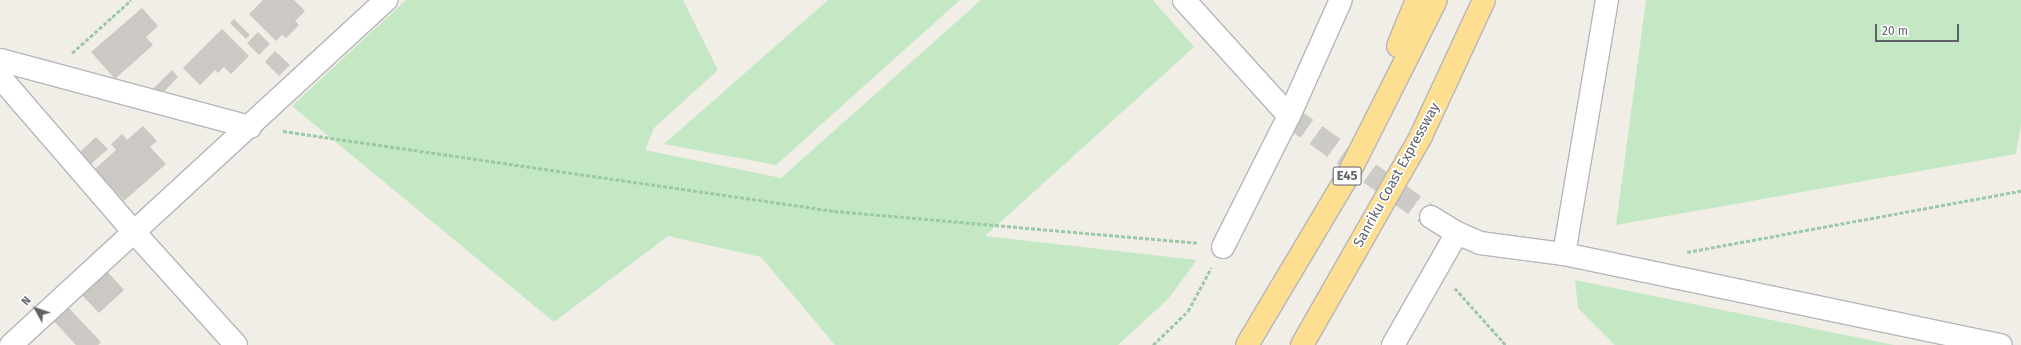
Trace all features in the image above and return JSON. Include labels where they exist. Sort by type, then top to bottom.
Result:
[{"type":"highway","points":[[1346,179],[1416,0]]},
{"type":"highway","name":"E45","points":[[1247,345],[1346,179],[1436,0]]},
{"type":"highway","name":"Sanriku Coast Expressway","points":[[1302,345],[1421,136],[1484,0]]},
{"type":"street","points":[[11,345],[250,127],[386,0]]},
{"type":"street","points":[[1184,0],[1289,116]]},
{"type":"street","points":[[1223,247],[1289,116],[1341,0]]},
{"type":"street","points":[[1564,254],[1607,0]]},
{"type":"street","points":[[0,60],[250,127]]},
{"type":"street","points":[[0,77],[134,232],[236,345]]},
{"type":"street","points":[[1431,217],[1457,234],[1480,243],[1564,254],[2001,345]]},
{"type":"street","points":[[1393,345],[1457,234]]},
{"type":"path","points":[[49,73],[132,0]]},
{"type":"path","points":[[250,127],[834,211],[1176,240],[1223,247],[1188,311],[1153,345]]},
{"type":"path","points":[[1679,253],[2021,192]]},
{"type":"path","points":[[1438,269],[1506,345]]},
{"type":"green space","points":[[406,0],[683,0],[718,70],[654,128],[645,150],[781,178],[981,0],[1153,0],[1194,47],[985,236],[1197,260],[1168,299],[1118,345],[835,345],[761,257],[668,236],[554,322],[292,106]]},
{"type":"green space","points":[[828,0],[960,0],[776,165],[664,144]]},
{"type":"green space","points":[[1646,0],[2021,0],[2021,125],[2016,154],[1616,225]]},
{"type":"green space","points":[[1575,280],[1894,345],[1615,345],[1578,308]]},
{"type":"building","points":[[263,0],[294,0],[305,11],[295,21],[299,25],[286,38],[282,35],[276,41],[249,14]]},
{"type":"building","points":[[142,8],[158,26],[146,37],[153,45],[115,79],[91,52]]},
{"type":"building","points":[[234,19],[250,35],[246,39],[230,23]]},
{"type":"building","points":[[222,29],[249,56],[231,74],[224,67],[218,73],[215,70],[200,85],[183,68]]},
{"type":"building","points":[[258,32],[270,44],[259,55],[247,43]]},
{"type":"building","points":[[275,51],[290,65],[279,76],[265,62]]},
{"type":"building","points":[[172,70],[178,77],[160,96],[153,89]]},
{"type":"building","points":[[143,126],[157,141],[150,147],[166,164],[124,201],[95,169],[116,150],[111,144],[122,134],[127,140]]},
{"type":"building","points":[[96,137],[108,149],[91,164],[80,152]]},
{"type":"building","points":[[105,269],[124,290],[99,313],[80,293]]},
{"type":"building","points":[[66,305],[101,342],[98,345],[76,345],[52,319]]},
{"type":"tunnel","points":[[1289,116],[1431,217]]}]
